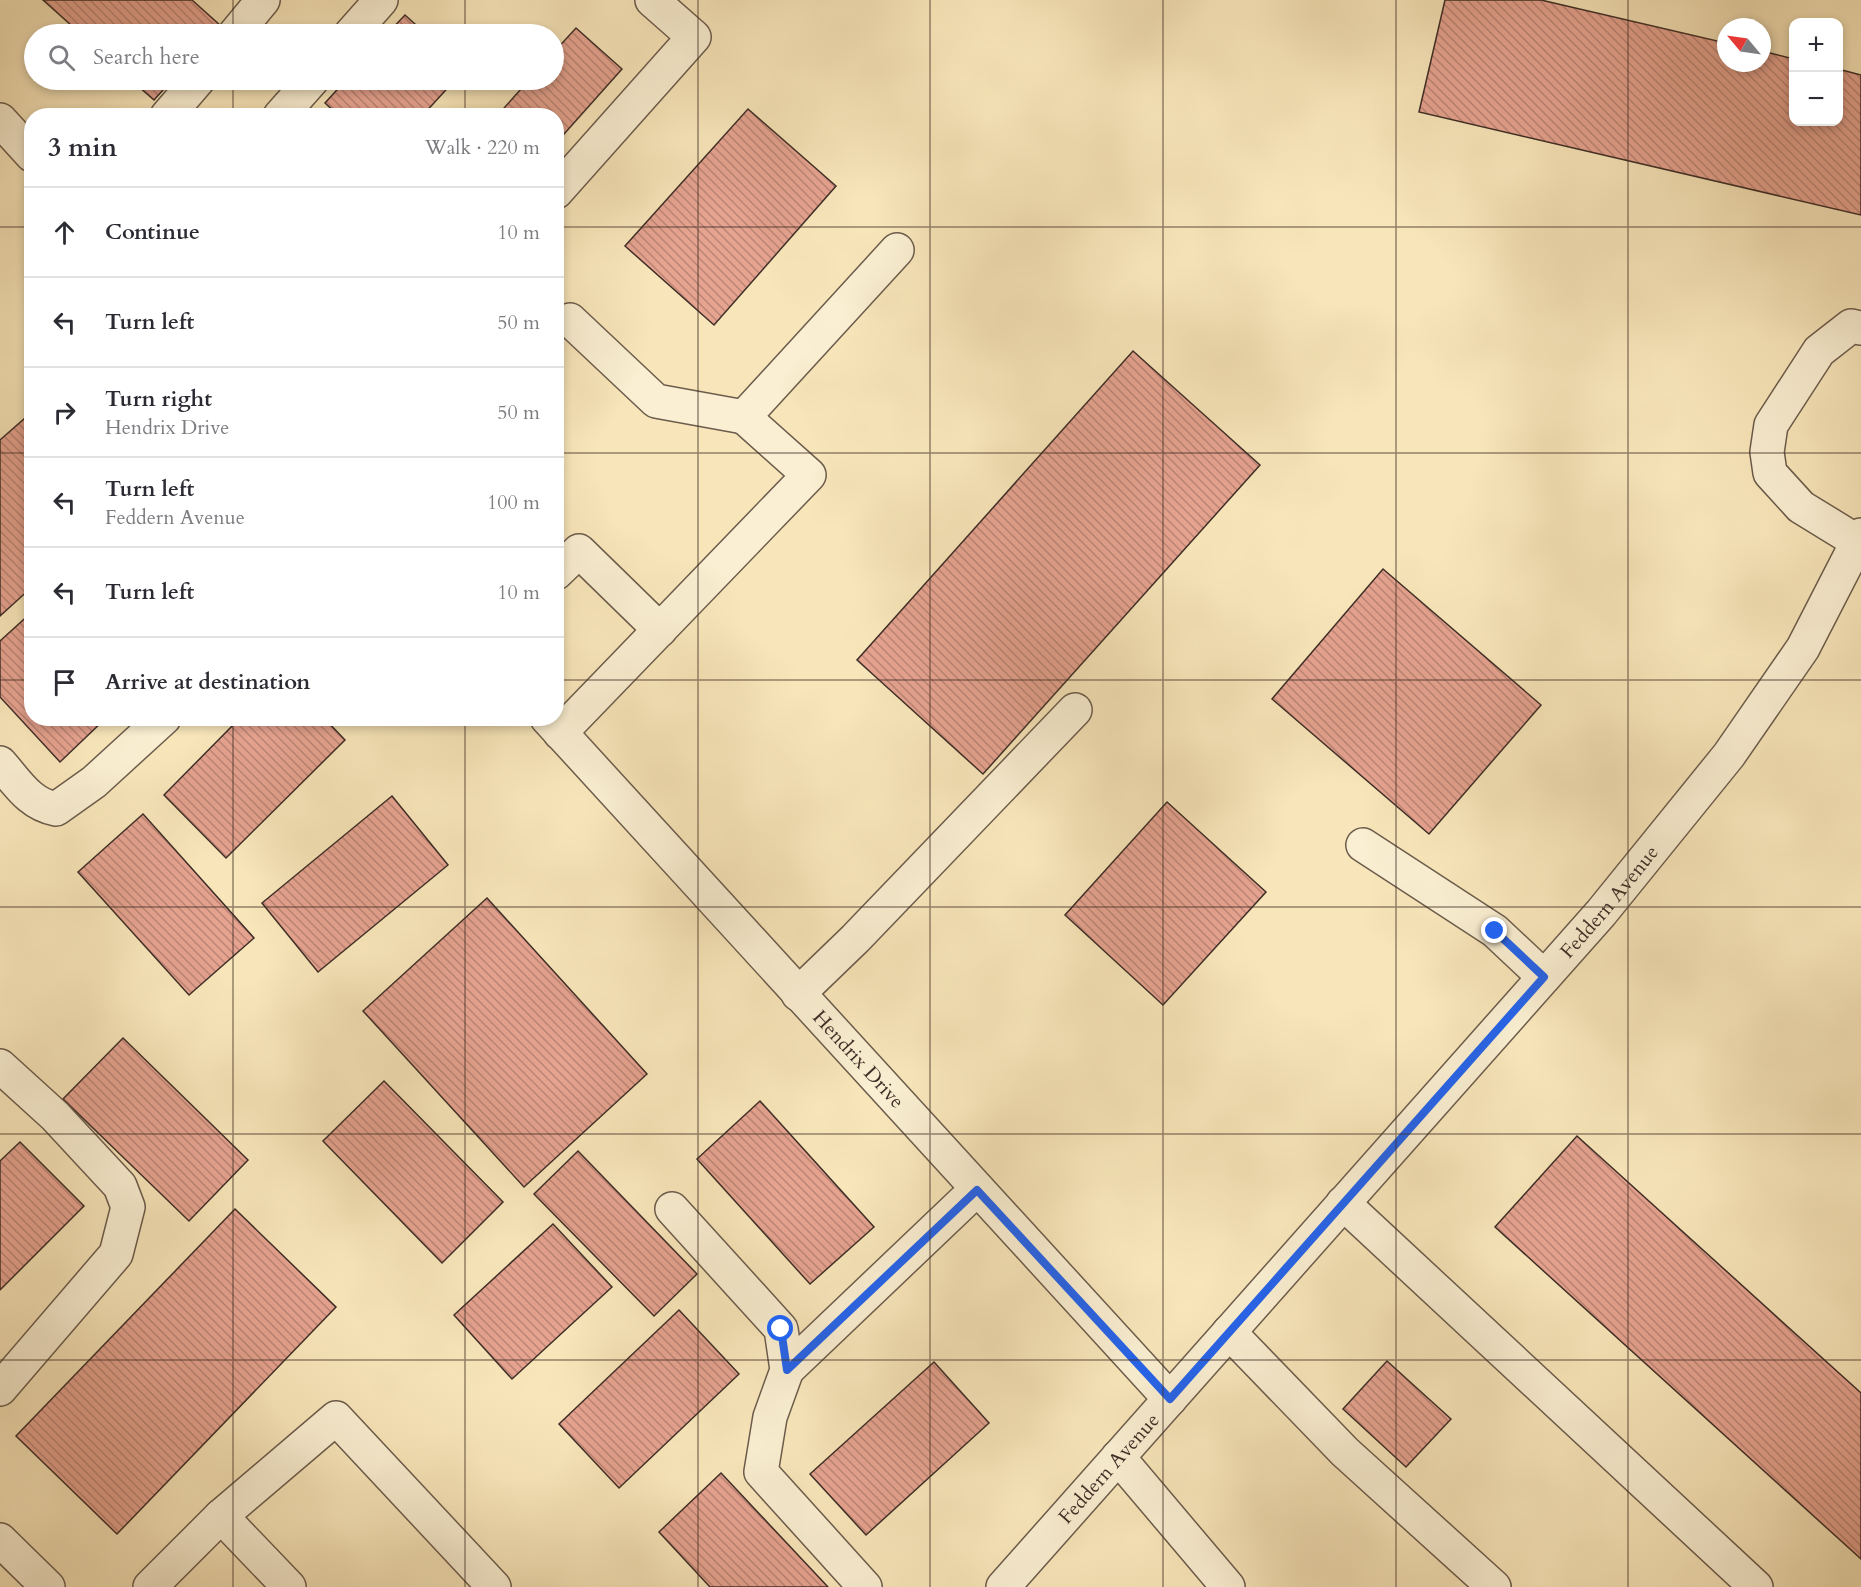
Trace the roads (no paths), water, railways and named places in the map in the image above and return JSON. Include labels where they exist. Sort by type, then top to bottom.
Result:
[{"type":"street","points":[[243,24],[263,0]]},
{"type":"street","points":[[360,24],[381,0]]},
{"type":"street","points":[[564,183],[694,37],[652,0]]},
{"type":"street","points":[[174,108],[189,90]]},
{"type":"street","points":[[744,417],[897,250]]},
{"type":"street","points":[[564,717],[660,630],[808,476],[744,417],[656,401],[570,320]]},
{"type":"street","points":[[1859,539],[1801,507],[1770,473],[1767,452],[1771,425],[1819,351],[1851,326],[1861,328]]},
{"type":"street","name":"Feddern Avenue","points":[[1003,1587],[1601,914],[1729,755],[1803,648],[1859,539]]},
{"type":"street","points":[[564,565],[579,551],[660,630]]},
{"type":"street","points":[[798,994],[863,931],[1074,710]]},
{"type":"street","points":[[0,763],[32,801],[43,807],[56,809],[94,782],[155,726]]},
{"type":"street","name":"Hendrix Drive","points":[[554,726],[1170,1399]]},
{"type":"street","points":[[1363,845],[1495,931],[1544,977]]},
{"type":"street","points":[[0,1066],[55,1116],[120,1186],[128,1207],[116,1254],[0,1389]]},
{"type":"street","points":[[865,1587],[761,1472],[770,1417],[787,1370],[977,1190]]},
{"type":"street","points":[[1343,1203],[1756,1587]]},
{"type":"street","points":[[672,1209],[781,1329],[787,1370]]},
{"type":"street","points":[[1229,1332],[1345,1452],[1494,1587]]},
{"type":"street","points":[[150,1587],[221,1516],[336,1418],[494,1587]]},
{"type":"street","points":[[1118,1457],[1228,1587]]},
{"type":"street","points":[[221,1516],[289,1587]]},
{"type":"street","points":[[0,1540],[48,1587]]}]
